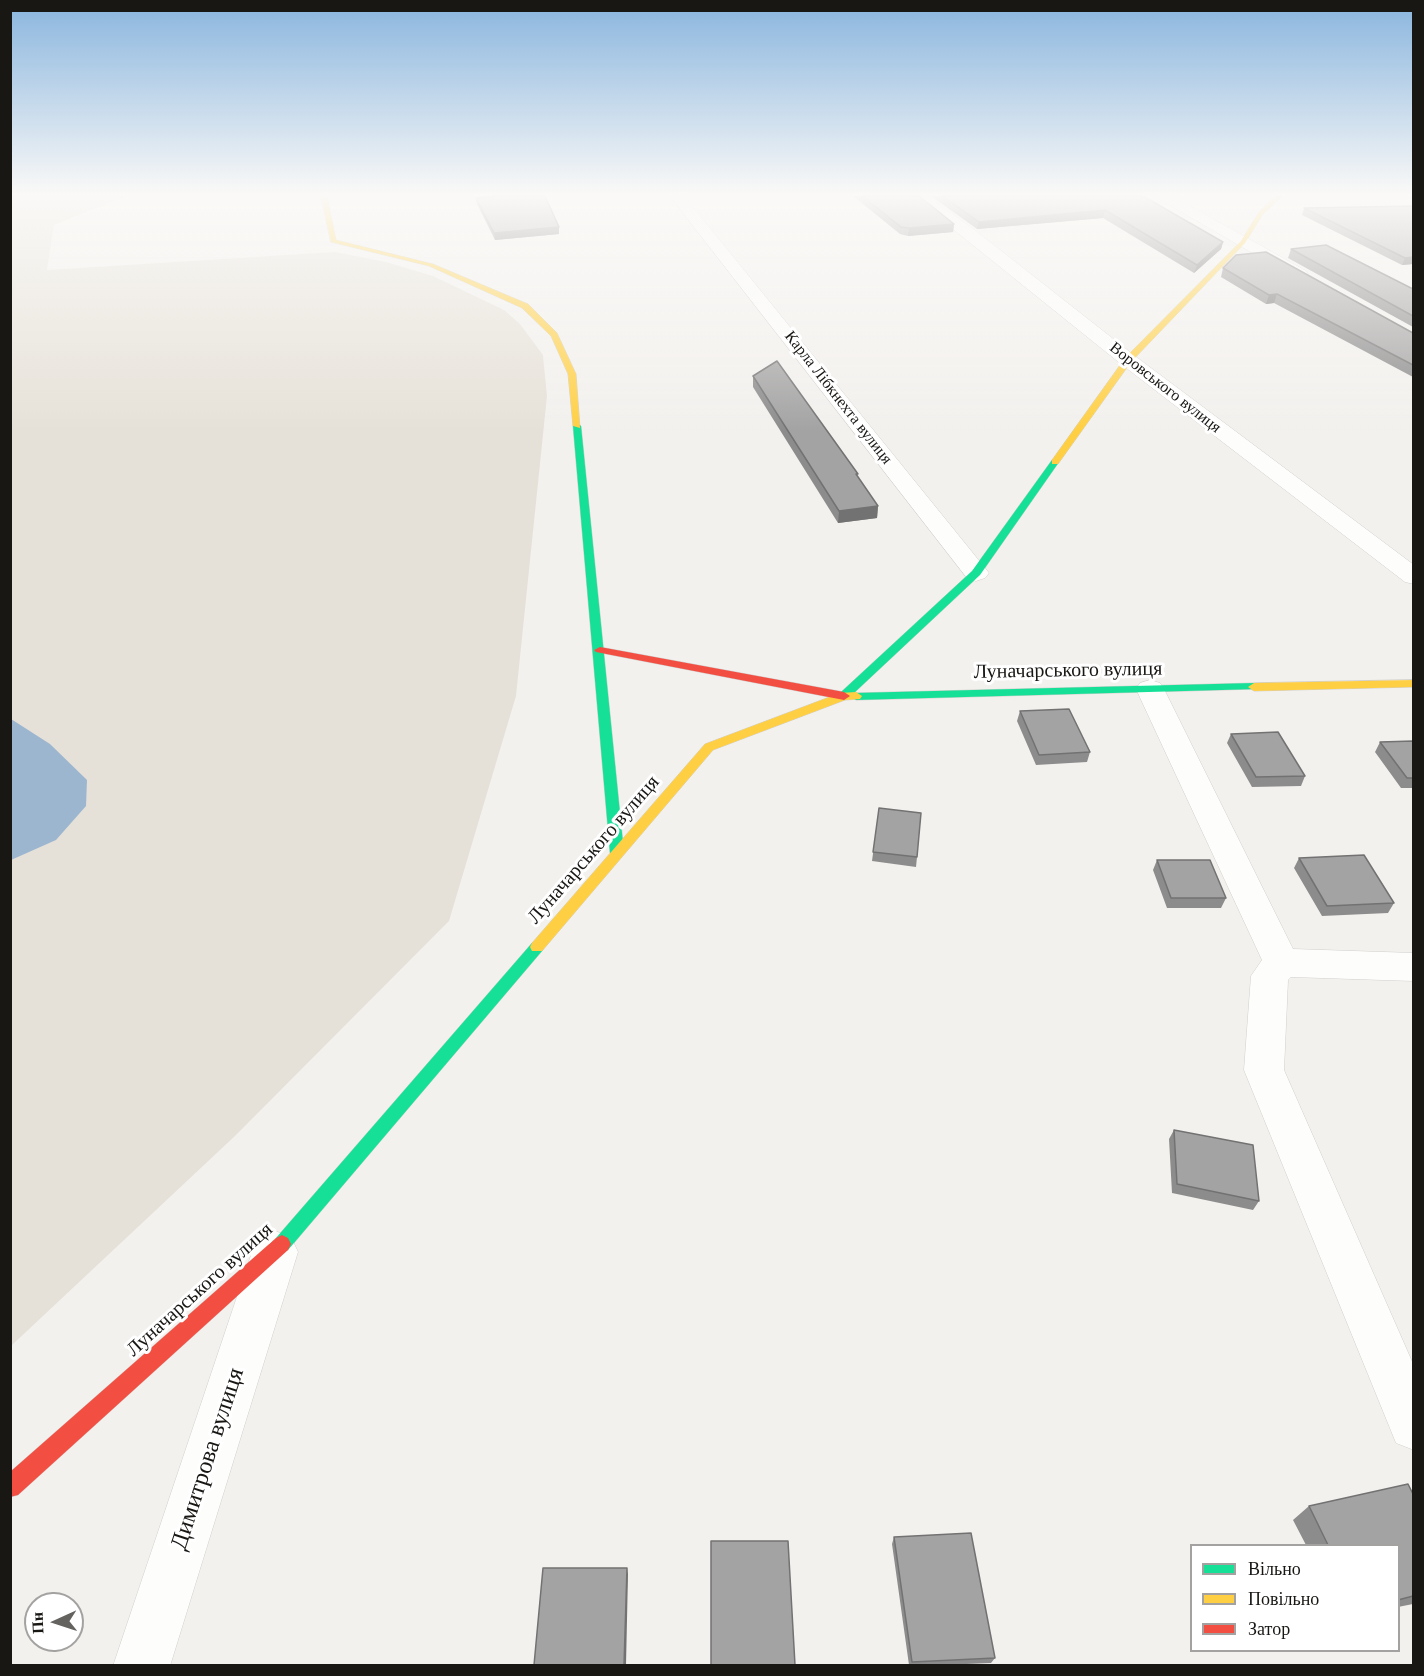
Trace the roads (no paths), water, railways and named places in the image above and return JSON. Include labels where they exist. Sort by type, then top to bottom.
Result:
[{"type":"street","points":[[451,274],[525,306],[554,335],[572,374],[618,853]]},
{"type":"street","name":"Карла Лібкнехта вулиця","points":[[739,274],[976,573]]},
{"type":"street","name":"Воровського вулиця","points":[[1021,274],[1128,360],[1413,577]]},
{"type":"street","points":[[600,650],[844,696],[976,573],[1128,360],[1212,274]]},
{"type":"street","points":[[1299,274],[1313,282]]},
{"type":"street","name":"Луначарського вулиця","points":[[10,1487],[275,1252],[709,747],[844,696],[1413,683]]},
{"type":"street","points":[[1150,689],[1282,963]]},
{"type":"street","points":[[1413,968],[1282,963],[1270,976],[1264,1070],[1413,1425]]},
{"type":"street","name":"Димитрова вулиця","points":[[141,1665],[275,1252]]},
{"type":"water","points":[[11,719],[50,744],[87,780],[86,806],[56,840],[11,860]]}]
